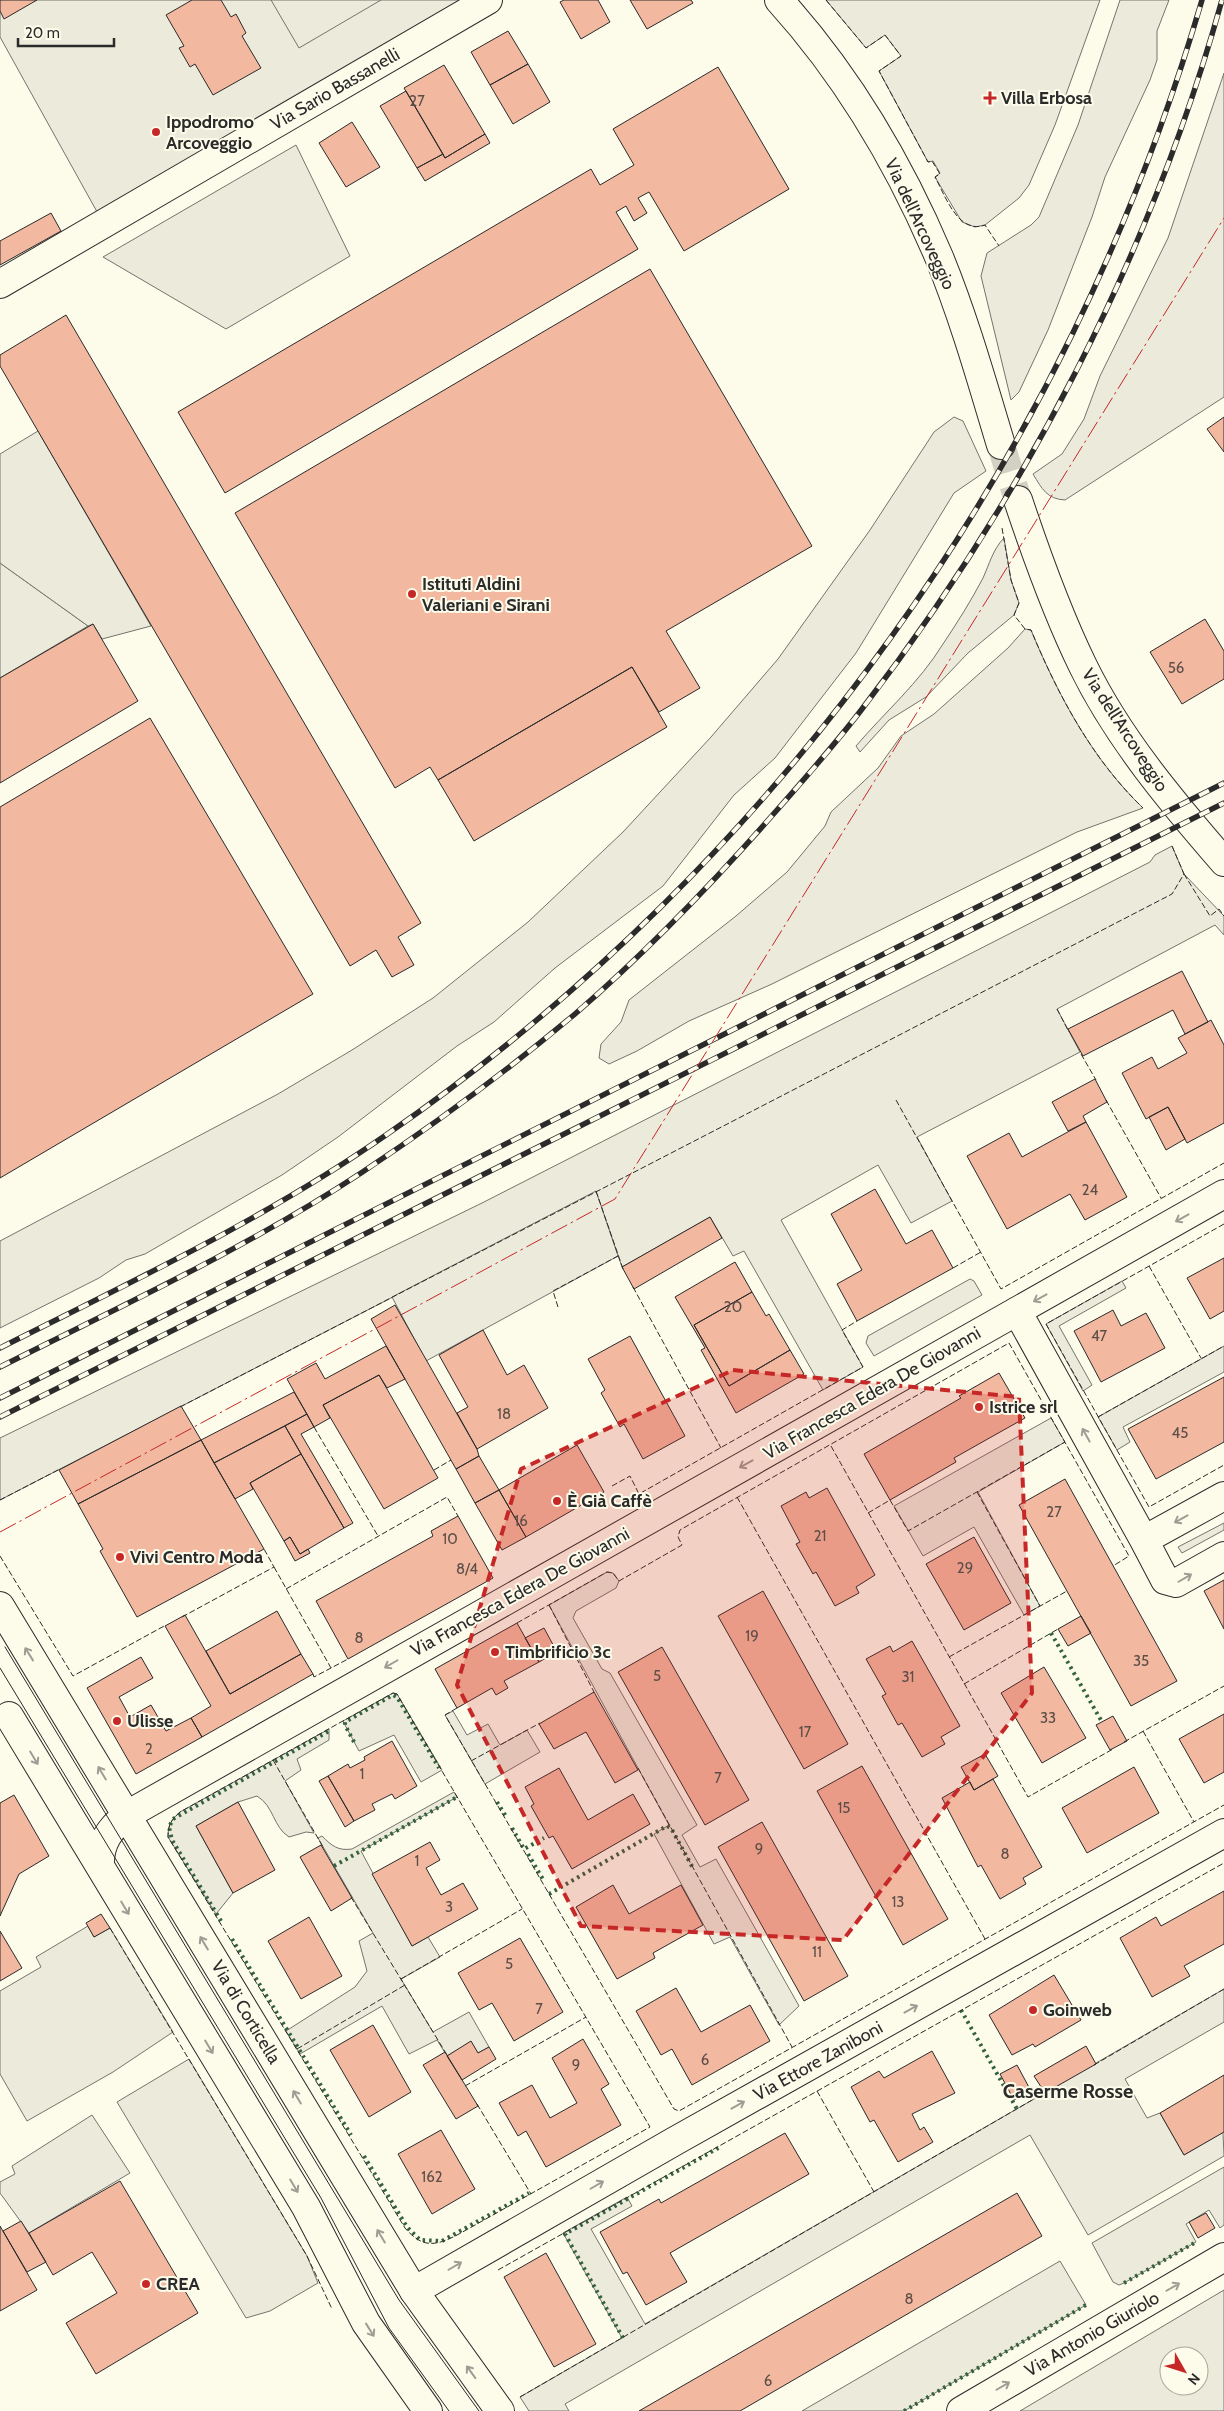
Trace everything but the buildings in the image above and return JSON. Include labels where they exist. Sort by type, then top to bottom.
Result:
[{"type":"street","name":"Via Sario Bassanelli","points":[[0,284],[488,0]]},
{"type":"street","name":"Via dell'Arcoveggio","points":[[778,0],[808,35],[842,82],[908,191],[952,294],[1001,445]]},
{"type":"street","name":"Via dell'Arcoveggio","points":[[1018,500],[1051,594],[1083,667],[1098,693],[1162,788],[1224,862]]},
{"type":"street","name":"Via Francesca Edera De Giovanni","points":[[100,1866],[100,1852],[105,1839],[114,1826],[127,1815],[1224,1194]]},
{"type":"street","points":[[1017,1311],[1165,1580],[1176,1583],[1224,1556]]},
{"type":"street","points":[[1144,1540],[1224,1496]]},
{"type":"street","name":"Via di Corticella","points":[[0,1606],[414,2291],[500,2411]]},
{"type":"street","points":[[9,1716],[313,2219],[366,2323],[428,2411]]},
{"type":"street","name":"Via Ettore Zaniboni","points":[[414,2291],[692,2131],[1224,1833]]},
{"type":"street","name":"Via Antonio Giuriolo","points":[[960,2411],[1224,2257]]},
{"type":"highlighted area","points":[[733,1370],[1019,1397],[1032,1693],[843,1940],[581,1926],[457,1685],[521,1469]]},
{"type":"shaded area","name":"Ippodromo Arcoveggio","points":[[0,0],[472,0],[106,228],[0,37]]},
{"type":"shaded area","points":[[271,0],[381,0],[299,48]]},
{"type":"shaded area","name":"Villa Erbosa","points":[[826,0],[1100,0],[1055,125],[1029,185],[1019,198],[985,225],[975,227],[962,222],[935,177],[940,173],[933,161],[928,162],[879,71],[901,56],[885,35],[866,48]]},
{"type":"shaded area","points":[[1120,0],[1169,0],[1157,31],[1157,60],[1150,80],[1105,177],[1092,217],[1048,330],[1019,392],[1011,400],[981,276],[987,253],[1031,225],[1039,217],[1078,125]]},
{"type":"shaded area","points":[[1224,73],[1224,397],[1065,500],[1054,498],[1042,489],[1033,474],[1062,454],[1084,419],[1100,376],[1168,238]]},
{"type":"shaded area","points":[[296,145],[350,256],[226,329],[103,257]]},
{"type":"shaded area","points":[[954,417],[963,421],[986,471],[954,493],[856,653],[775,758],[734,795],[663,886],[555,968],[494,1022],[457,1046],[338,1137],[282,1175],[145,1254],[126,1260],[99,1278],[0,1328],[0,1241],[278,1094],[352,1050],[433,998],[528,922],[623,832],[711,737],[778,659],[870,530],[934,432]]},
{"type":"shaded area","points":[[38,431],[151,626],[102,639],[93,624],[88,626],[0,563],[0,454]]},
{"type":"shaded area","points":[[1004,538],[1011,580],[1019,603],[1014,615],[968,653],[926,697],[889,720],[860,752],[856,746],[913,684],[934,658],[969,603],[983,578],[994,552]]},
{"type":"shaded area","points":[[0,563],[88,626],[0,678]]},
{"type":"shaded area","points":[[1025,629],[1031,630],[1065,702],[1092,747],[1108,769],[1143,808],[1077,832],[772,984],[689,1021],[637,1051],[609,1064],[599,1058],[601,1044],[621,1022],[629,1000],[736,916],[787,872],[825,826],[831,812],[878,768],[901,736],[934,714],[1008,648]]},
{"type":"shaded area","points":[[1172,846],[1184,874],[1224,916],[1224,935],[1215,925],[1057,1009],[1080,1052],[917,1137],[952,1201],[911,1223],[878,1165],[781,1220],[863,1367],[823,1390],[744,1251],[733,1256],[710,1217],[622,1267],[596,1192],[0,1500],[0,1438],[482,1203],[1150,862],[1155,855]]},
{"type":"shaded area","points":[[596,1191],[618,1256],[426,1361],[392,1297]]},
{"type":"shaded area","points":[[970,1279],[974,1281],[982,1295],[874,1356],[866,1343],[868,1336]]},
{"type":"shaded area","points":[[1122,1281],[1126,1288],[1059,1326],[1092,1385],[1083,1391],[1046,1324]]},
{"type":"shaded area","points":[[1224,1346],[1224,1372],[1123,1427],[1130,1442],[1117,1450],[1098,1417]]},
{"type":"shaded area","points":[[1051,1418],[1065,1442],[978,1492],[1040,1606],[1024,1615],[974,1527],[923,1556],[894,1506]]},
{"type":"shaded area","points":[[1224,1523],[1224,1530],[1182,1553],[1178,1547]]},
{"type":"shaded area","points":[[607,1572],[613,1573],[619,1581],[616,1588],[576,1611],[573,1618],[602,1669],[610,1673],[697,1825],[682,1835],[700,1867],[716,1859],[799,2006],[779,2025],[730,1937],[714,1944],[654,1834],[669,1825],[549,1605]]},
{"type":"shaded area","points":[[393,1693],[397,1694],[442,1770],[421,1782],[394,1735],[359,1751],[343,1721]]},
{"type":"shaded area","points":[[453,1711],[467,1735],[488,1724],[500,1745],[527,1730],[540,1752],[485,1784],[445,1715]]},
{"type":"shaded area","points":[[329,1729],[329,1740],[297,1759],[301,1770],[285,1781],[314,1833],[306,1832],[289,1837],[280,1828],[267,1805],[257,1796],[238,1802],[196,1826],[233,1893],[216,1914],[168,1837],[169,1826],[172,1820],[180,1812]]},
{"type":"shaded area","points":[[454,1792],[457,1797],[361,1851],[412,1946],[428,1937],[440,1957],[401,1979],[433,2032],[469,2012],[489,2047],[478,2053],[471,2042],[447,2056],[437,2040],[409,2054],[382,2006],[300,2054],[286,2031],[355,1987],[367,1971],[359,1941],[373,1933],[318,1838],[322,1836],[332,1845],[339,1848],[352,1849]]},
{"type":"shaded area","points":[[88,1926],[94,1937],[110,1928],[173,2032],[113,2072],[27,2121],[0,2074],[0,1991],[41,1967],[36,1957]]},
{"type":"shaded area","points":[[1224,1989],[1224,2022],[1125,2079],[1147,2118],[1160,2113],[1184,2155],[1223,2132],[1224,2156],[1088,2235],[1030,2135],[565,2404],[569,2411],[529,2411],[520,2397],[622,2338],[563,2233],[627,2197],[632,2206],[591,2229],[645,2324]]},
{"type":"shaded area","points":[[189,2059],[307,2256],[318,2283],[270,2311],[246,2318],[117,2102]]},
{"type":"shaded area","points":[[92,2115],[130,2173],[29,2233],[0,2193],[0,2182],[15,2174],[12,2166]]},
{"type":"shaded area","points":[[1224,2167],[1224,2225],[1220,2228],[1209,2210],[1186,2224],[1196,2242],[1124,2283],[1119,2285],[1113,2282],[1092,2243]]},
{"type":"shaded area","points":[[1060,2261],[1086,2305],[904,2411],[802,2411]]},
{"type":"shaded area","points":[[1224,2290],[1224,2411],[1020,2411]]},
{"type":"tunnel","points":[[1001,445],[1018,500]]},
{"type":"tram line","points":[[5,1647],[399,2300],[479,2411]]},
{"type":"tram line","points":[[0,1668],[321,2198],[389,2328],[449,2411]]},
{"type":"railway","points":[[0,1348],[148,1274],[245,1222],[340,1166],[386,1135],[528,1027],[660,908],[781,778],[891,638],[988,489],[1073,332],[1145,169],[1202,0]]},
{"type":"railway","points":[[0,1367],[183,1275],[274,1226],[361,1173],[443,1116],[523,1056],[601,991],[676,919],[770,818],[851,723],[921,629],[976,546],[1028,460],[1076,372],[1119,281],[1158,189],[1193,95],[1222,0]]},
{"type":"railway","points":[[0,1398],[1224,783]]},
{"type":"railway","points":[[0,1417],[1224,803]]},
{"type":"hedge","points":[[1051,1633],[1102,1722]]},
{"type":"hedge","points":[[354,1742],[345,1722],[393,1695],[397,1697],[439,1768]]},
{"type":"hedge","points":[[221,1921],[172,1840],[169,1827],[173,1819],[329,1731]]},
{"type":"hedge","points":[[334,1866],[457,1797]]},
{"type":"hedge","points":[[497,1802],[507,1818]]},
{"type":"hedge","points":[[549,1894],[667,1826],[671,1828],[694,1870]]},
{"type":"hedge","points":[[512,1828],[524,1849],[544,1838]]},
{"type":"hedge","points":[[528,1854],[544,1881]]},
{"type":"hedge","points":[[232,1939],[351,2135]]},
{"type":"hedge","points":[[961,2010],[1017,2109]]},
{"type":"hedge","points":[[623,2338],[565,2234],[720,2147]]},
{"type":"hedge","points":[[364,2156],[407,2227],[420,2240],[442,2241],[529,2193]]},
{"type":"hedge","points":[[1124,2283],[1196,2242]]},
{"type":"hedge","points":[[904,2411],[1086,2305]]},
{"type":"fence","points":[[826,0],[866,48],[885,35],[901,56],[879,71],[928,162],[932,161],[940,174],[935,177],[954,212],[967,224],[976,227],[985,225],[999,246]]},
{"type":"fence","points":[[1002,528],[1011,580],[1019,603],[1014,615],[1025,629],[1031,630],[1065,702],[1092,747],[1108,769],[1143,808]]},
{"type":"fence","points":[[180,1407],[1172,894],[1184,874],[1172,846]]},
{"type":"fence","points":[[1184,874],[1210,916],[1219,909],[1224,916]]},
{"type":"fence","points":[[1057,1009],[1069,1032]]},
{"type":"fence","points":[[1081,1054],[1096,1080]]},
{"type":"fence","points":[[896,1100],[1001,1289],[1224,1163]]},
{"type":"fence","points":[[1106,1100],[1161,1198]]},
{"type":"fence","points":[[596,1191],[623,1269]]},
{"type":"fence","points":[[1224,1224],[1046,1324],[1149,1507],[1224,1465]]},
{"type":"fence","points":[[953,1268],[981,1252]]},
{"type":"fence","points":[[558,1307],[553,1291],[618,1256]]},
{"type":"fence","points":[[1149,1266],[1201,1358]]},
{"type":"fence","points":[[633,1287],[721,1448]]},
{"type":"fence","points":[[612,1486],[630,1476],[639,1494],[863,1367],[842,1330],[857,1321]]},
{"type":"fence","points":[[517,1623],[607,1572],[613,1573],[619,1581],[682,1545],[678,1537],[680,1530],[1009,1343],[1129,1556],[1113,1566]]},
{"type":"fence","points":[[1098,1417],[1224,1346]]},
{"type":"fence","points":[[314,1427],[378,1536]]},
{"type":"fence","points":[[868,1513],[890,1500],[908,1531],[1065,1442]]},
{"type":"fence","points":[[831,1446],[1028,1797],[1113,1749]]},
{"type":"fence","points":[[434,1470],[451,1460]]},
{"type":"fence","points":[[0,1500],[60,1469]]},
{"type":"fence","points":[[977,1492],[1040,1606]]},
{"type":"fence","points":[[286,1589],[447,1497],[458,1516]]},
{"type":"fence","points":[[737,1497],[985,1939]]},
{"type":"fence","points":[[182,1617],[274,1567],[264,1549]]},
{"type":"fence","points":[[0,1556],[73,1676],[166,1625]]},
{"type":"fence","points":[[274,1567],[331,1668]]},
{"type":"fence","points":[[949,1657],[1067,1591]]},
{"type":"fence","points":[[549,1605],[593,1693]]},
{"type":"fence","points":[[964,1684],[1058,1629]]},
{"type":"fence","points":[[313,1674],[314,1677],[348,1659]]},
{"type":"fence","points":[[1124,1742],[1224,1686]]},
{"type":"fence","points":[[393,1693],[397,1694],[650,2127],[459,2234],[437,2243],[424,2242],[405,2228],[168,1837],[171,1823],[180,1812],[393,1693]]},
{"type":"fence","points":[[457,1708],[445,1715],[674,2109],[679,2111],[1224,1805]]},
{"type":"fence","points":[[471,1761],[540,1723]]},
{"type":"fence","points":[[1143,1731],[1194,1822]]},
{"type":"fence","points":[[273,1760],[323,1847]]},
{"type":"fence","points":[[638,1768],[792,2047]]},
{"type":"fence","points":[[498,2270],[1224,1863]]},
{"type":"fence","points":[[351,1897],[447,2055]]},
{"type":"fence","points":[[401,1979],[522,1909]]},
{"type":"fence","points":[[110,1928],[307,2256],[332,2309]]},
{"type":"fence","points":[[297,2049],[405,1985]]},
{"type":"fence","points":[[1094,2065],[1224,1989]]},
{"type":"fence","points":[[465,2086],[586,2017]]},
{"type":"fence","points":[[817,2091],[874,2192]]},
{"type":"fence","points":[[520,2397],[1046,2092]]},
{"type":"fence","points":[[477,2104],[531,2194]]},
{"type":"power","points":[[0,1532],[615,1199],[1224,218]]},
{"type":"place","name":"Villa Erbosa","points":[[990,98]]},
{"type":"place","name":"Ippodromo Arcoveggio","points":[[156,132]]},
{"type":"place","name":"Istituti Aldini Valeriani e Sirani","points":[[412,594]]},
{"type":"place","name":"Istrice srl","points":[[979,1407]]},
{"type":"place","name":"È Già Caffè","points":[[557,1501]]},
{"type":"place","name":"Vivi Centro Moda","points":[[120,1557]]},
{"type":"place","name":"Timbrificio 3c","points":[[495,1652]]},
{"type":"place","name":"Ulisse","points":[[117,1721]]},
{"type":"place","name":"Goinweb","points":[[1033,2010]]},
{"type":"place","name":"CREA","points":[[146,2284]]},
{"type":"district","name":"Caserme Rosse","points":[[1068,2091]]}]
